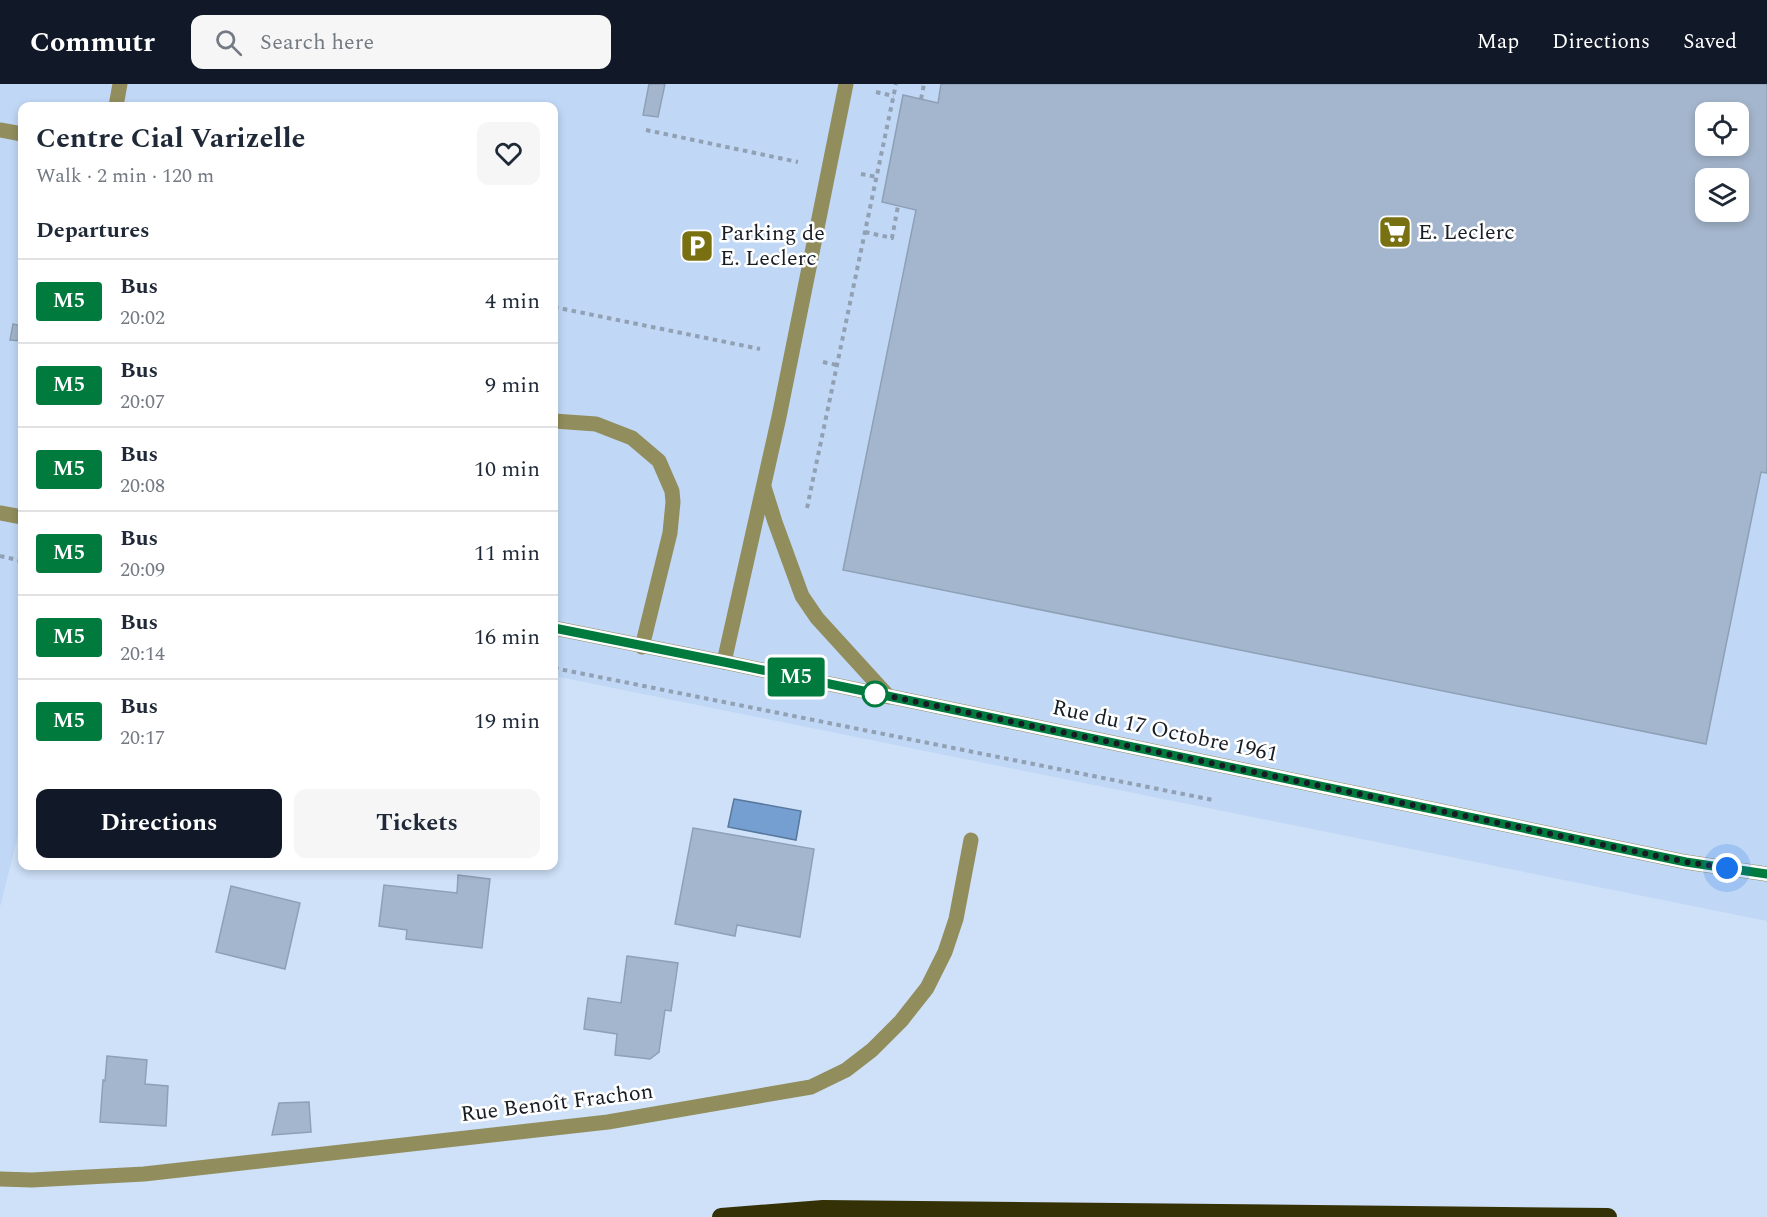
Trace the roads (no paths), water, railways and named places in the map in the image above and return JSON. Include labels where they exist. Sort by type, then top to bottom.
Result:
[{"type":"highway","points":[[721,1217],[835,1209],[1608,1217]]},
{"type":"street","points":[[117,102],[120,84]]},
{"type":"street","points":[[724,662],[792,356],[846,84]]},
{"type":"street","points":[[0,130],[18,133]]},
{"type":"street","points":[[558,421],[596,424],[632,438],[659,461],[672,491],[670,533],[642,647]]},
{"type":"street","points":[[764,486],[802,596],[817,618],[889,697]]},
{"type":"street","points":[[0,513],[18,517]]},
{"type":"street","name":"Rue du 17 Octobre 1961","points":[[558,629],[1663,857],[1767,874]]},
{"type":"street","name":"Rue Benoît Frachon","points":[[0,1179],[32,1180],[144,1174],[608,1122],[811,1087],[846,1070],[872,1050],[902,1021],[927,988],[945,952],[956,919],[971,840]]},
{"type":"water","points":[[734,799],[801,811],[796,840],[728,827]]},
{"type":"place","name":"E. Leclerc","points":[[1395,232]]},
{"type":"place","name":"Parking de E. Leclerc","points":[[697,246]]}]
